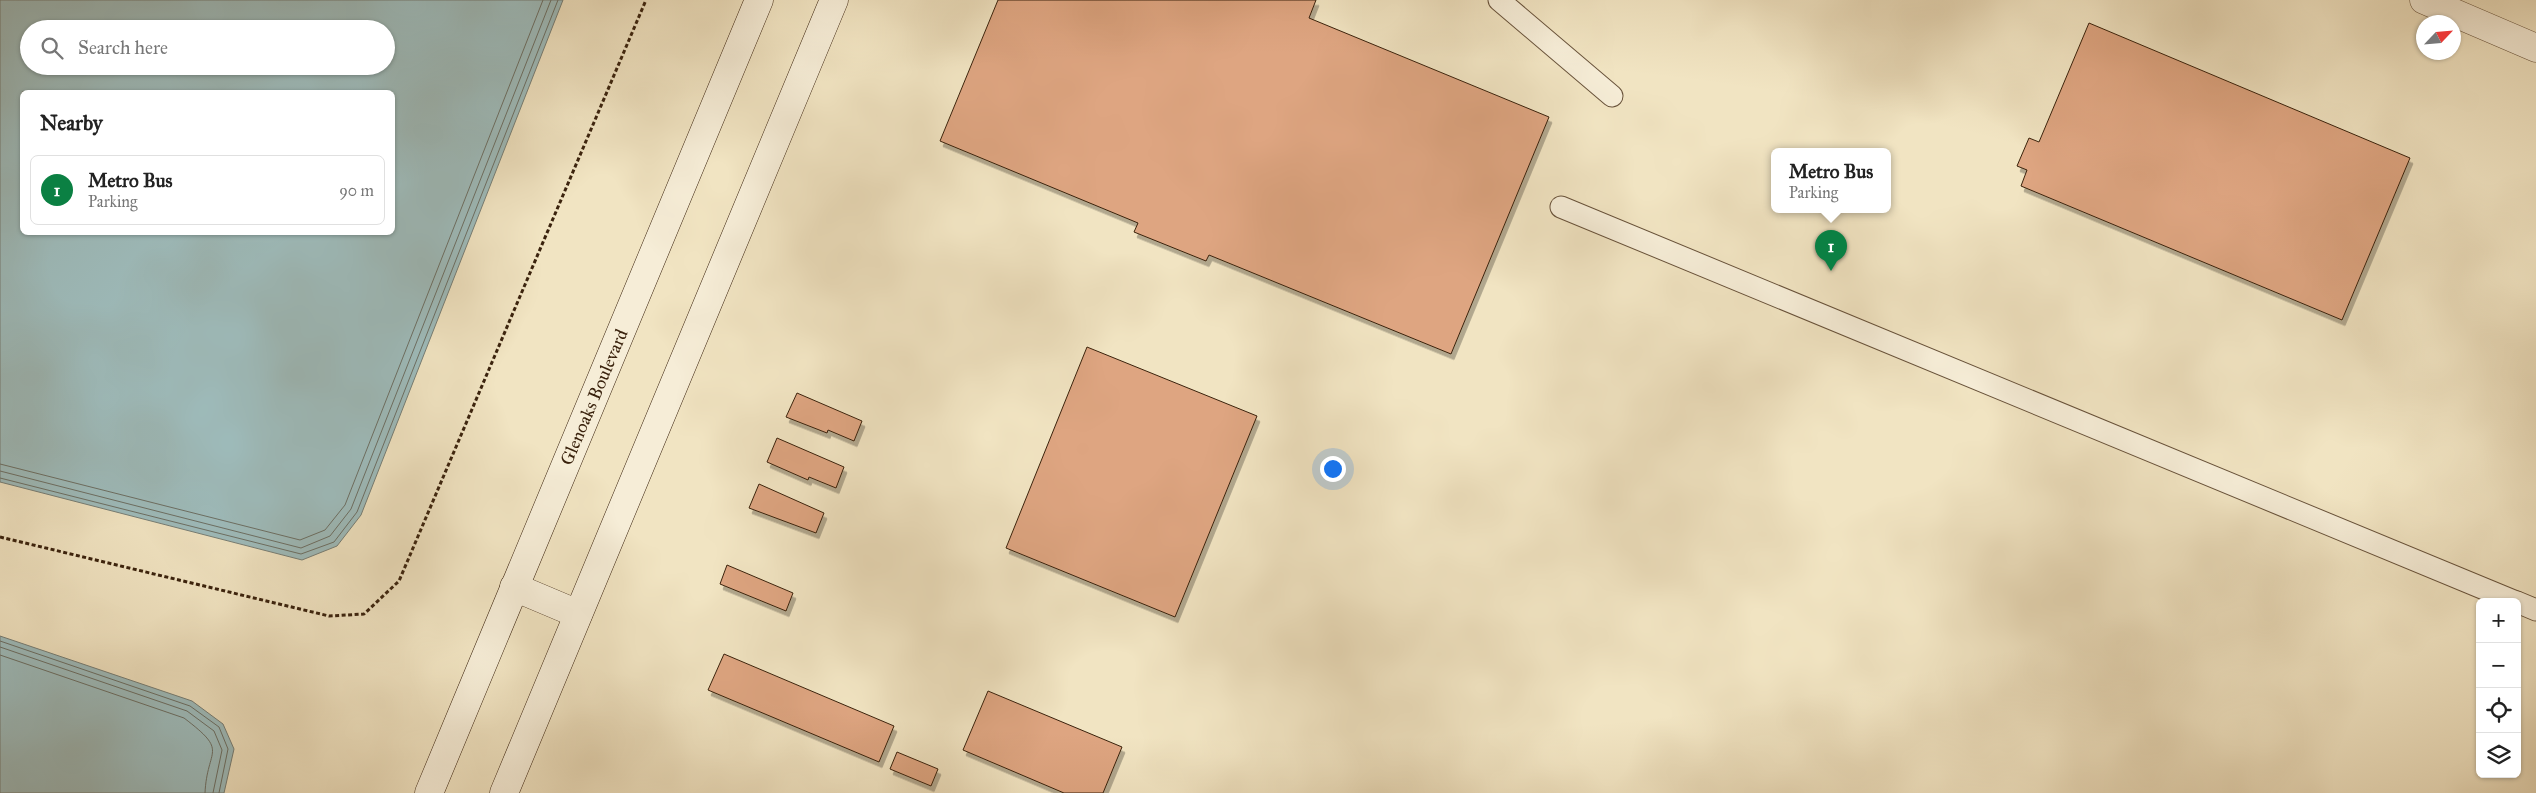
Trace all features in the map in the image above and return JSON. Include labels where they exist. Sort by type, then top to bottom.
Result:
[{"type":"main road","name":"Glenoaks Boulevard","points":[[429,793],[759,0]]},
{"type":"main road","points":[[504,793],[834,0]]},
{"type":"main road","points":[[2424,0],[2536,48]]},
{"type":"main road","points":[[514,587],[578,614]]},
{"type":"lane","points":[[1499,0],[1612,96]]},
{"type":"lane","points":[[1560,207],[2506,598]]},
{"type":"lane","points":[[2521,604],[2536,610]]},
{"type":"path","points":[[0,537],[329,616],[364,614],[400,581],[646,0]]},
{"type":"water","points":[[0,0],[563,0],[361,515],[337,546],[302,560],[0,482]]},
{"type":"water","points":[[0,636],[192,701],[223,724],[234,749],[224,793],[0,793]]},
{"type":"building","points":[[998,0],[1316,0],[1309,18],[1549,117],[1451,354],[1209,255],[1206,261],[1134,232],[1138,223],[940,141]]},
{"type":"building","points":[[2089,23],[2410,158],[2342,320],[2021,186],[2027,170],[2017,166],[2029,138],[2039,142]]},
{"type":"building","points":[[1087,347],[1257,416],[1175,617],[1006,548]]},
{"type":"building","points":[[797,393],[862,421],[854,441],[828,430],[827,433],[786,417]]},
{"type":"building","points":[[777,438],[844,467],[836,488],[809,477],[808,480],[767,462]]},
{"type":"building","points":[[759,484],[824,513],[816,533],[749,508]]},
{"type":"building","points":[[727,565],[793,593],[786,611],[720,584]]},
{"type":"building","points":[[724,654],[894,726],[879,762],[708,690]]},
{"type":"building","points":[[988,691],[1122,747],[1103,793],[1064,793],[963,750]]},
{"type":"building","points":[[897,752],[938,769],[931,786],[890,769]]},
{"type":"place","name":"Metro Bus","points":[[1831,271]]}]
